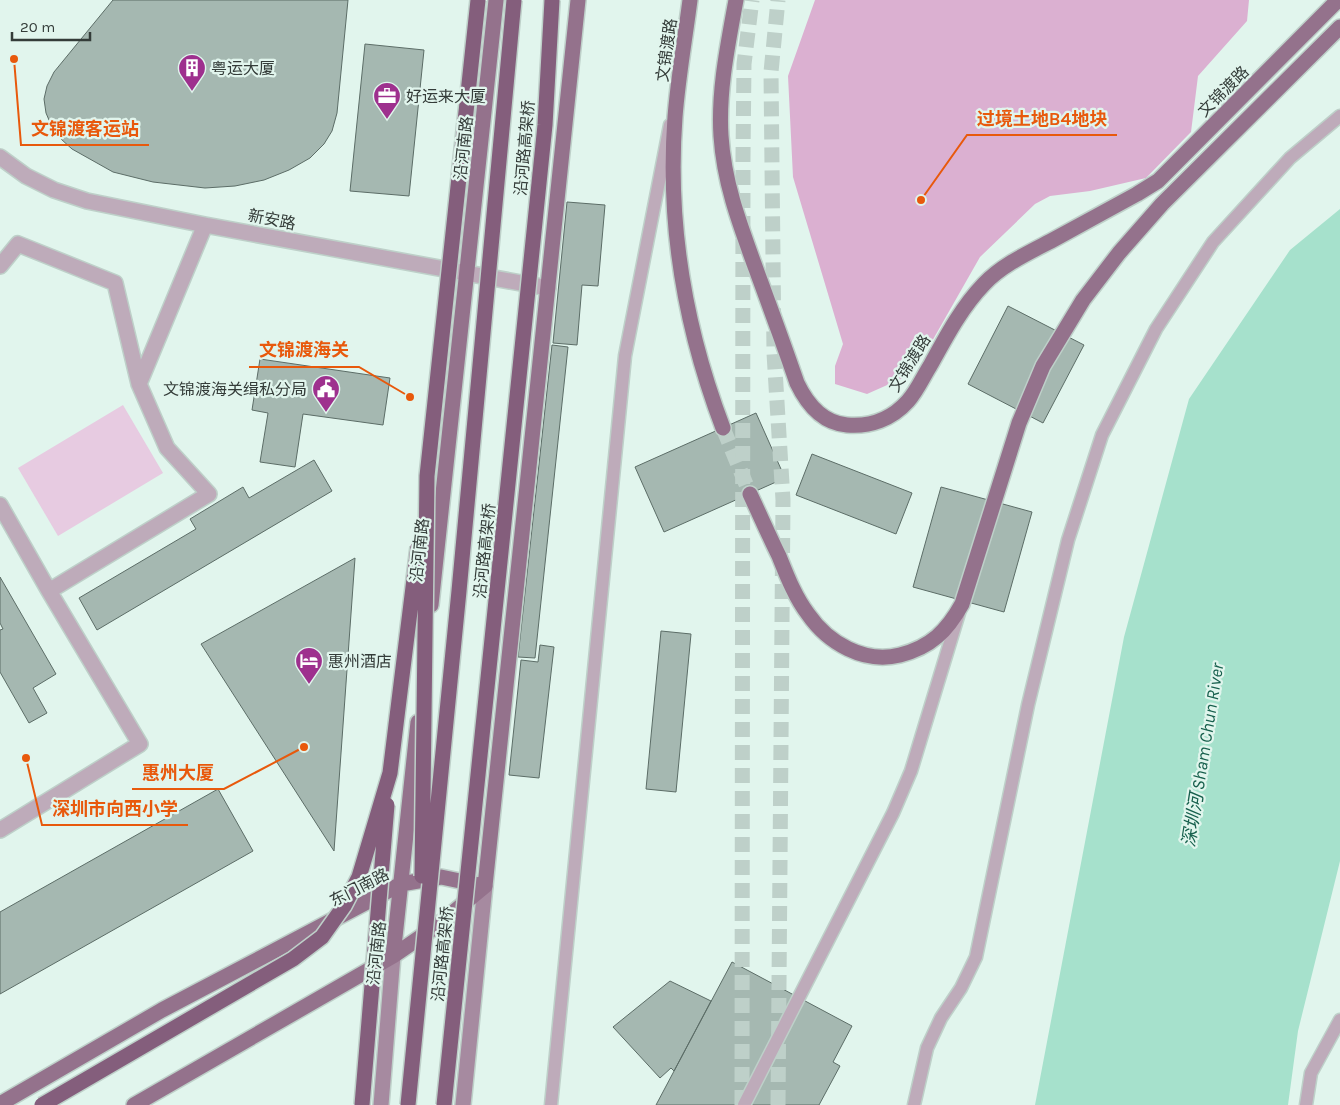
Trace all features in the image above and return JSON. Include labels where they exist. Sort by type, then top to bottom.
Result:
[{"type":"highway","points":[[362,1105],[390,773],[427,476],[478,0]]},
{"type":"highway","name":"沿河路高架桥","points":[[408,1105],[514,0]]},
{"type":"highway","name":"沿河路高架桥","points":[[444,1105],[545,125],[552,0]]},
{"type":"highway","points":[[421,979],[427,476]]},
{"type":"highway","points":[[42,1105],[293,960],[322,937],[344,906],[359,876],[390,773]]},
{"type":"main road","name":"沿河南路","points":[[380,1105],[393,956],[496,0]]},
{"type":"main road","points":[[463,1105],[578,0]]},
{"type":"main road","name":"文锦渡路","points":[[690,0],[675,118],[674,208],[678,255],[686,305],[707,387],[723,428]]},
{"type":"main road","name":"文锦渡路","points":[[736,0],[726,58],[721,136],[726,174],[735,210],[797,384],[804,398],[816,411],[828,419],[844,425],[863,426],[880,422],[896,413],[909,401],[952,324],[984,283],[1009,263],[1158,181],[1338,0]]},
{"type":"main road","points":[[750,494],[796,594],[820,630],[837,643],[857,653],[874,656],[895,656],[913,652],[934,640],[951,623],[962,604],[1002,471],[1019,423],[1043,366],[1083,300],[1119,253],[1162,204],[1340,27]]},
{"type":"main road","name":"东门南路","points":[[0,1104],[162,1010],[401,884],[441,877],[485,886]]},
{"type":"main road","points":[[134,1105],[393,956],[438,925],[485,886]]},
{"type":"street","name":"新安路","points":[[0,157],[26,176],[54,190],[87,201],[206,225],[548,288]]},
{"type":"street","points":[[139,384],[206,225]]},
{"type":"street","points":[[0,266],[18,244],[115,283],[139,384],[167,448],[209,494],[49,591]]},
{"type":"street","points":[[0,505],[140,744],[0,830]]},
{"type":"lane","points":[[551,1105],[625,356],[680,74]]},
{"type":"lane","points":[[914,1105],[927,1048],[941,1018],[961,988],[976,957],[1028,705],[1068,540],[1102,435],[1156,329],[1213,242],[1290,158],[1340,116]]},
{"type":"lane","points":[[744,1105],[893,813],[911,771],[962,604]]},
{"type":"lane","points":[[1306,1105],[1311,1073],[1340,1020]]},
{"type":"shaded area","points":[[815,0],[1249,0],[1247,21],[1198,76],[1191,132],[1146,178],[1090,191],[1050,196],[1035,204],[980,257],[931,343],[903,378],[867,394],[835,384],[835,366],[843,344],[793,177],[788,76]]},
{"type":"shaded area","points":[[123,405],[163,473],[58,536],[18,468]]},
{"type":"water","name":"深圳河 Sham Chun River","points":[[1340,209],[1340,861],[1298,1031],[1288,1105],[1035,1105],[1124,637],[1189,399],[1290,250]]},
{"type":"building","name":"粤运大厦","points":[[113,0],[348,0],[337,113],[332,131],[324,144],[310,158],[289,170],[264,180],[235,186],[205,188],[153,182],[113,172],[72,149],[52,127],[46,113],[44,99],[47,86],[54,72]]},
{"type":"building","name":"好运来大厦","points":[[365,44],[424,50],[409,196],[350,191]]},
{"type":"building","points":[[567,202],[605,205],[598,286],[582,285],[577,345],[553,343]]},
{"type":"building","points":[[1008,306],[1084,345],[1043,423],[968,384]]},
{"type":"building","points":[[552,345],[568,347],[535,658],[518,657]]},
{"type":"building","name":"文锦渡海关缉私分局","points":[[260,359],[390,378],[383,425],[303,414],[295,467],[260,462],[268,413],[252,410]]},
{"type":"building","points":[[756,413],[785,478],[664,532],[635,467]]},
{"type":"building","points":[[812,454],[912,493],[896,534],[796,495]]},
{"type":"building","points":[[314,460],[332,491],[97,630],[79,598],[196,529],[190,519],[243,487],[249,498]]},
{"type":"building","points":[[941,487],[1032,512],[1004,612],[913,587]]},
{"type":"building","points":[[355,558],[334,851],[201,644]]},
{"type":"building","points":[[0,577],[56,674],[33,688],[47,713],[29,723],[0,672],[0,630],[3,629],[0,623]]},
{"type":"building","points":[[661,631],[691,634],[676,792],[646,789]]},
{"type":"building","points":[[540,645],[554,647],[539,778],[509,775],[521,660],[538,662]]},
{"type":"building","points":[[218,789],[253,851],[0,994],[0,912]]},
{"type":"building","points":[[732,962],[852,1026],[833,1062],[840,1066],[819,1105],[656,1105]]},
{"type":"building","points":[[670,981],[711,1001],[674,1071],[671,1068],[660,1078],[613,1027]]},
{"type":"tunnel","points":[[742,1105],[743,156],[744,64],[752,0]]},
{"type":"tunnel","points":[[778,0],[771,72],[774,353],[783,500],[778,1105]]},
{"type":"tunnel","points":[[723,428],[750,494]]},
{"type":"place","name":"文锦渡客运站","points":[[14,59]]},
{"type":"place","name":"粤运大厦","points":[[192,92]]},
{"type":"place","name":"好运来大厦","points":[[387,120]]},
{"type":"place","name":"过境土地B4地块","points":[[921,200]]},
{"type":"place","name":"文锦渡海关","points":[[410,397]]},
{"type":"place","name":"文锦渡海关缉私分局","points":[[326,413]]},
{"type":"place","name":"惠州酒店","points":[[309,685]]},
{"type":"place","name":"惠州大厦","points":[[304,747]]},
{"type":"place","name":"深圳市向西小学","points":[[26,758]]}]
